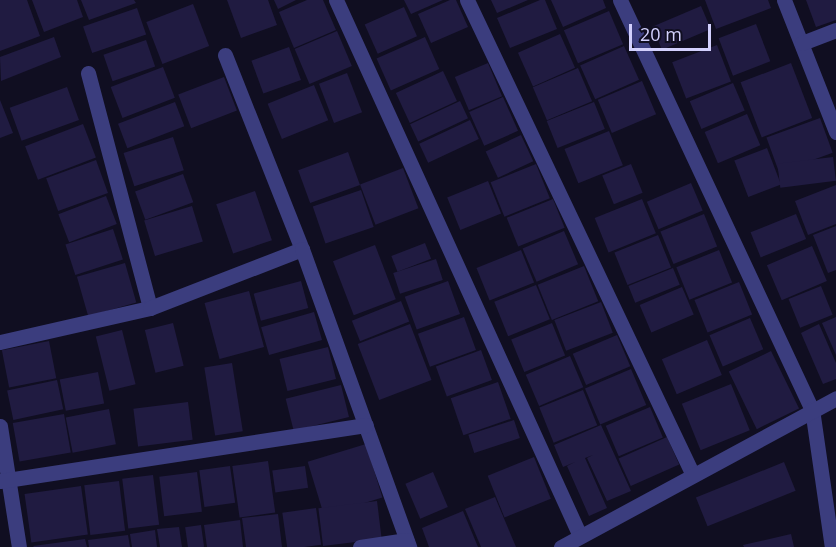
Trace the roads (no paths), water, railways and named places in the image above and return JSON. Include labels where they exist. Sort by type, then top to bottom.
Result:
[{"type":"street","points":[[336,0],[580,536]]},
{"type":"street","points":[[467,0],[693,475]]},
{"type":"street","points":[[620,0],[812,409],[832,547]]},
{"type":"street","points":[[784,0],[836,132]]},
{"type":"street","points":[[802,44],[836,30]]},
{"type":"street","points":[[225,56],[302,249],[407,544],[360,547]]},
{"type":"street","points":[[88,73],[150,308]]},
{"type":"street","points":[[0,342],[150,308],[302,249]]},
{"type":"street","points":[[561,547],[836,398]]},
{"type":"street","points":[[4,481],[366,425]]},
{"type":"street","points":[[0,426],[4,481],[19,547]]}]
